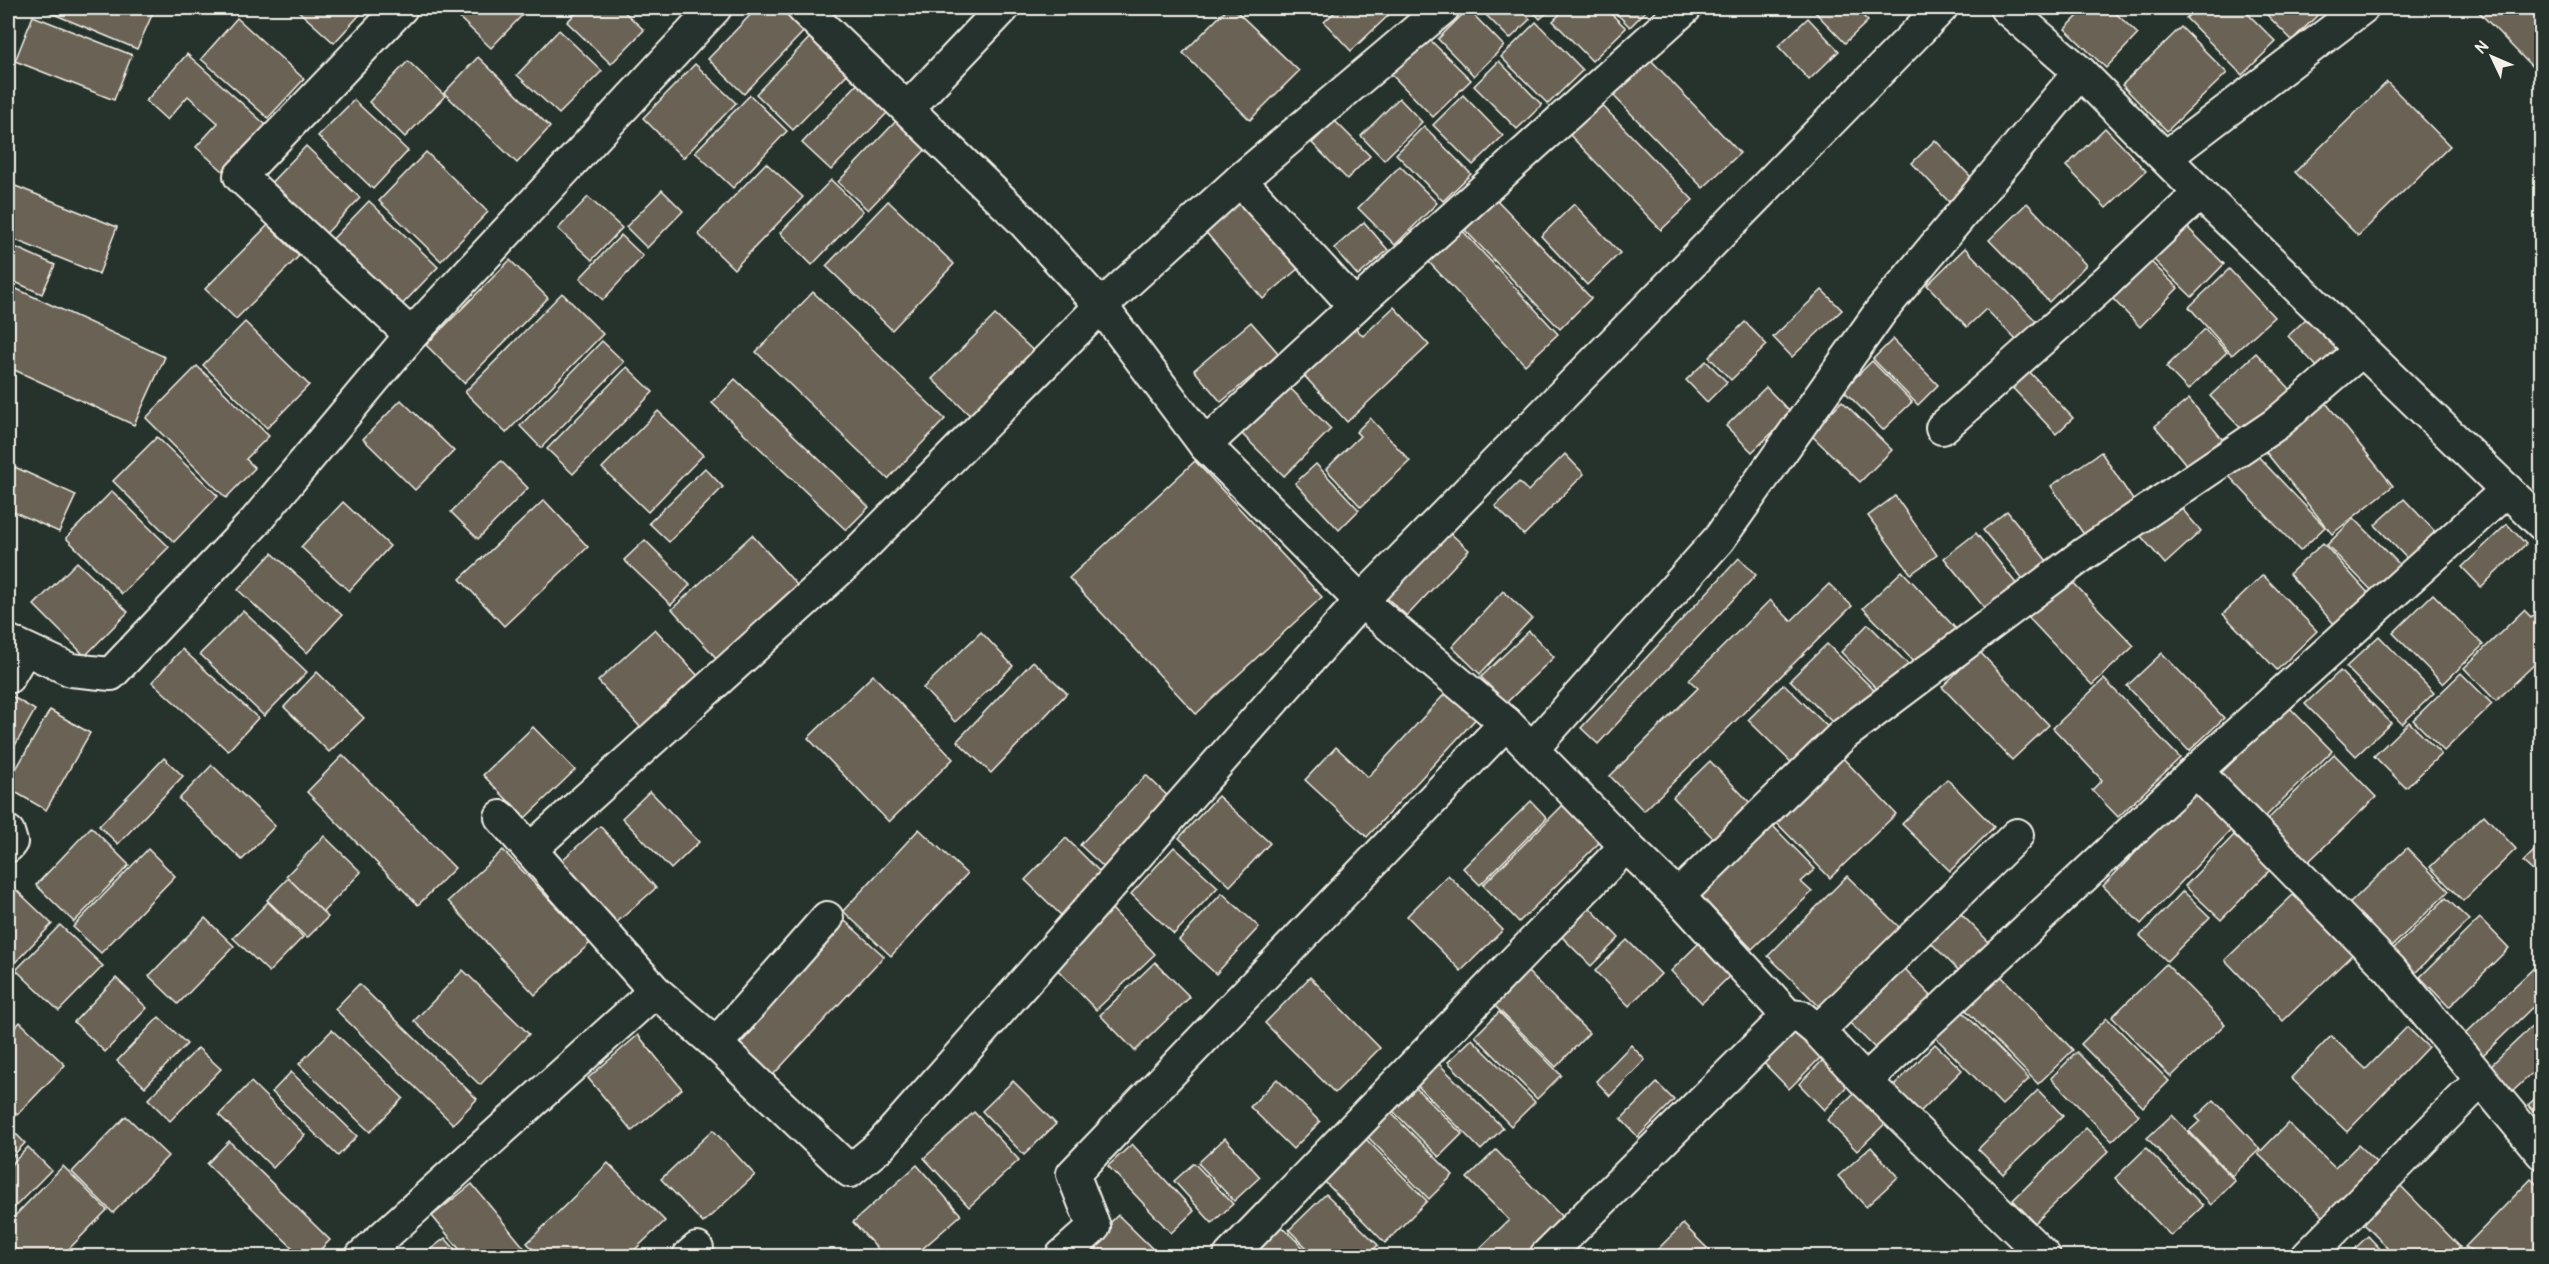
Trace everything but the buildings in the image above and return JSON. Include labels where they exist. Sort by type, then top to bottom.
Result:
[{"type":"street","points":[[401,8],[240,176],[411,335]]},
{"type":"street","points":[[8,677],[16,646],[71,670],[111,674],[254,523],[411,335],[715,8]]},
{"type":"street","points":[[803,8],[1022,220],[1101,306],[1204,445],[1361,601],[1506,723],[1678,896],[1788,1016],[1801,1017],[1818,1030],[1865,1081],[2044,1257]]},
{"type":"street","points":[[908,108],[1003,8]]},
{"type":"street","points":[[531,850],[849,561],[1101,306],[1240,180],[1443,8]]},
{"type":"street","points":[[1204,445],[1685,8]]},
{"type":"street","points":[[501,817],[655,991],[716,1044],[850,1172],[889,1136],[1361,601],[1941,8]]},
{"type":"street","points":[[2006,8],[2080,72],[2200,193],[2541,524]]},
{"type":"street","points":[[2166,157],[2362,8]]},
{"type":"street","points":[[1532,749],[1719,539],[1881,311],[2080,72]]},
{"type":"street","points":[[1240,180],[1355,306]]},
{"type":"street","points":[[1942,428],[2107,281],[2200,193]]},
{"type":"street","points":[[1678,896],[1843,735],[2084,554],[2276,424],[2362,350]]},
{"type":"street","points":[[1865,1081],[2196,771],[2508,490]]},
{"type":"street","points":[[1062,1257],[1094,1227],[1073,1174],[1506,723]]},
{"type":"street","points":[[2196,771],[2390,969],[2541,1153]]},
{"type":"street","points":[[8,832],[11,842],[8,846]]},
{"type":"street","points":[[1818,1030],[2017,835]]},
{"type":"street","points":[[1230,1257],[1626,846]]},
{"type":"street","points":[[716,1044],[827,918]]},
{"type":"street","points":[[362,1257],[655,991]]},
{"type":"street","points":[[1546,1257],[1788,1016]]},
{"type":"street","points":[[2308,1257],[2481,1080]]}]
